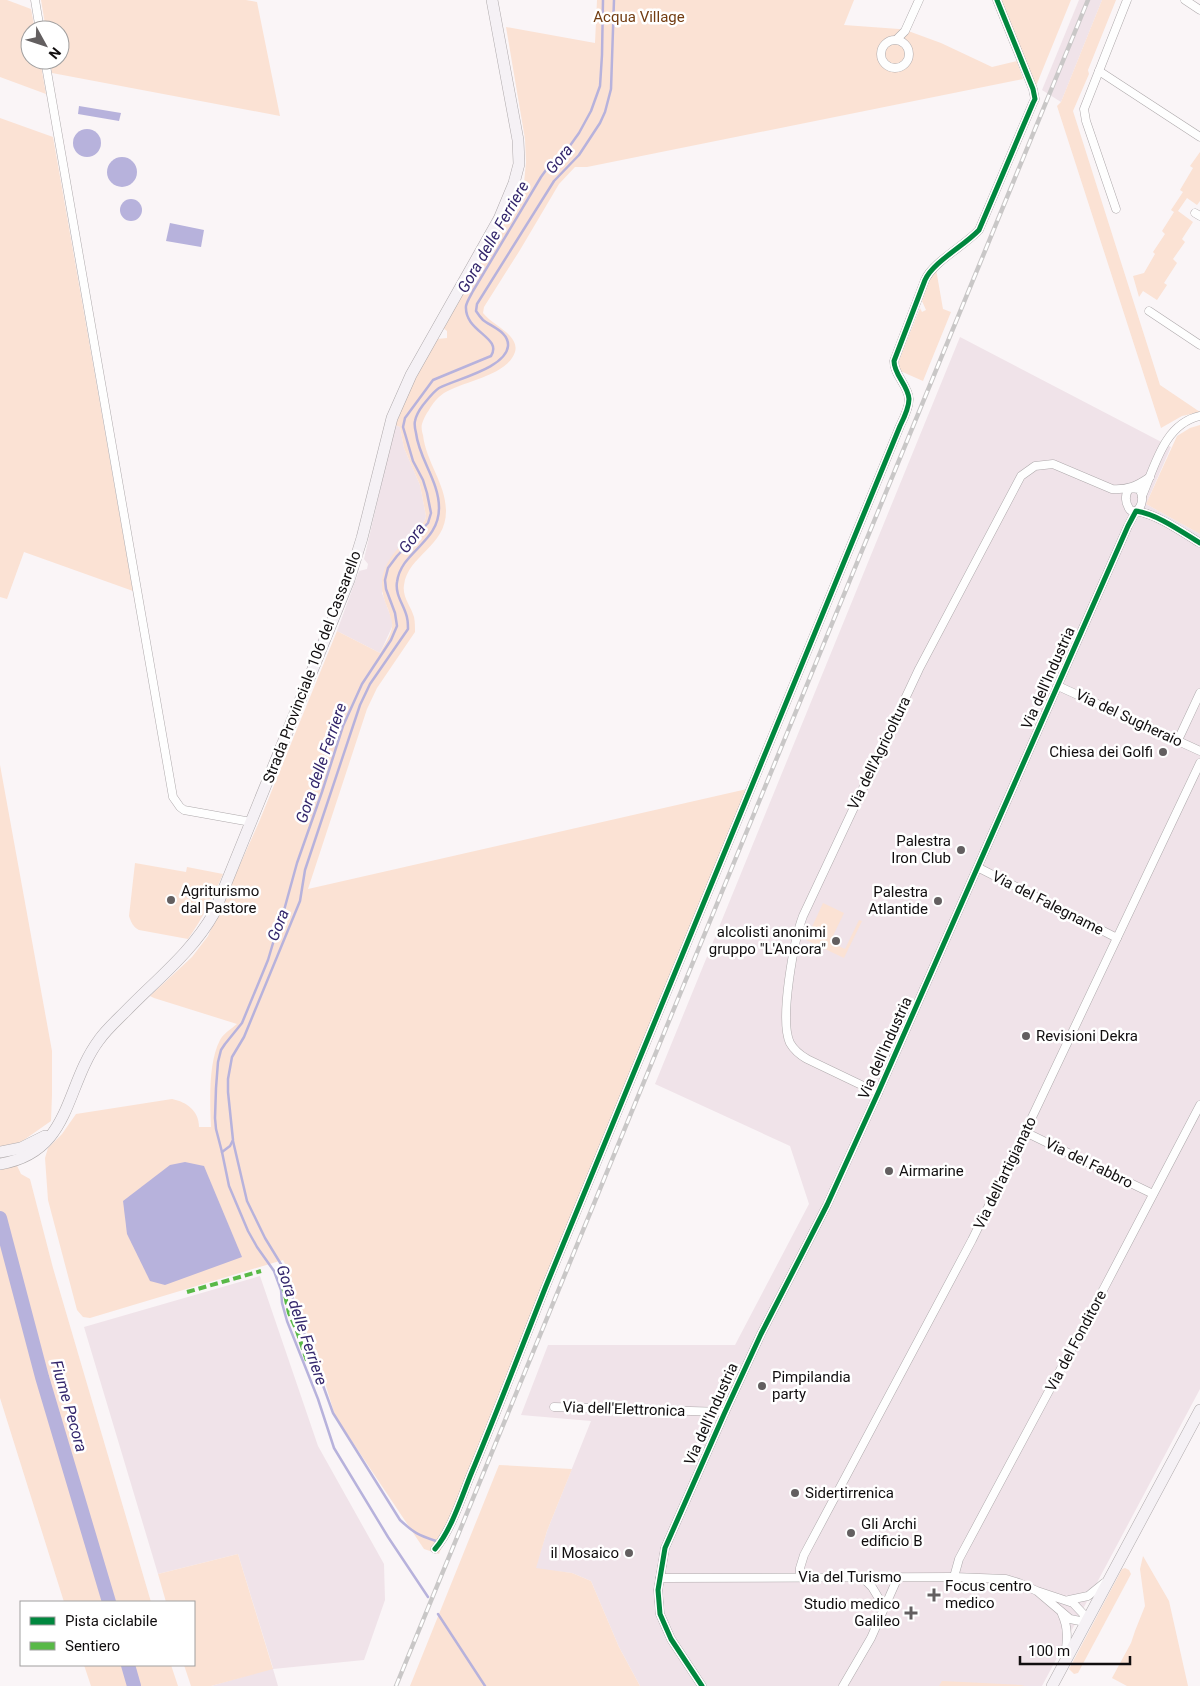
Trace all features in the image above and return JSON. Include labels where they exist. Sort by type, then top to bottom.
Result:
[{"type":"street","points":[[35,0],[38,20]]},
{"type":"street","name":"Strada Provinciale 106 del Cassarello","points":[[0,1164],[8,1155],[31,1154],[41,1147],[56,1127],[70,1102],[82,1069],[100,1039],[192,944],[208,924],[216,907],[353,569],[390,425],[399,400],[411,375],[499,219],[514,183],[518,164],[518,140],[492,0]]},
{"type":"street","points":[[900,41],[919,0]]},
{"type":"street","points":[[436,1549],[441,1543],[456,1510],[546,1286],[903,420],[908,407],[908,395],[896,371],[894,361],[925,280],[935,266],[979,230],[1033,103],[1033,89],[997,0]]},
{"type":"street","points":[[1116,209],[1085,115],[1085,104],[1127,0]]},
{"type":"street","points":[[1185,0],[1200,10]]},
{"type":"street","points":[[47,70],[173,797],[184,810],[251,822]]},
{"type":"street","points":[[1099,71],[1200,137]]},
{"type":"street","points":[[1150,311],[1200,345]]},
{"type":"street","points":[[1136,511],[1140,507],[1150,477],[1166,440],[1172,431],[1184,422],[1200,416]]},
{"type":"street","name":"Via dell'Agricoltura","points":[[878,1093],[807,1059],[790,1043],[787,1008],[794,944],[802,916],[919,669],[1021,476],[1036,466],[1053,464],[1112,489],[1127,505]]},
{"type":"street","points":[[1150,477],[1130,488],[1126,495],[1127,505],[1131,511],[1150,515],[1200,543]]},
{"type":"street","points":[[1130,488],[1139,489],[1150,515]]},
{"type":"street","name":"Via dell'Agricoltura","points":[[1112,489],[1130,488]]},
{"type":"street","name":"Via dell'Industria","points":[[1127,505],[1128,526]]},
{"type":"street","name":"Via dell'Industria","points":[[702,1686],[663,1622],[658,1598],[665,1548],[760,1334],[834,1190],[979,868],[1136,511]]},
{"type":"street","name":"Via del Sugheraio","points":[[1058,686],[1200,751]]},
{"type":"street","points":[[1178,740],[1200,693]]},
{"type":"street","name":"Via dell'artigianato","points":[[800,1577],[800,1568],[804,1555],[956,1271],[1025,1132],[1200,763]]},
{"type":"street","name":"Via del Falegname","points":[[979,868],[1118,938]]},
{"type":"street","name":"Via del Fonditore","points":[[954,1577],[959,1559],[1200,1104]]},
{"type":"street","name":"Via del Fabbro","points":[[1025,1132],[1153,1194]]},
{"type":"street","name":"Via dell'Elettronica","points":[[554,1407],[724,1412]]},
{"type":"street","points":[[1052,1686],[1200,1410]]},
{"type":"street","points":[[1067,1601],[1088,1596],[1111,1576]]},
{"type":"street","points":[[843,1686],[871,1638],[898,1577]]},
{"type":"street","name":"Via del Turismo","points":[[660,1578],[954,1577],[1006,1579],[1020,1582],[1036,1591],[1067,1601],[1077,1606],[1088,1619]]},
{"type":"street","points":[[863,1578],[872,1587],[884,1607]]},
{"type":"street","name":"Via del Turismo","points":[[1036,1591],[1061,1613],[1075,1621],[1088,1619]]},
{"type":"street","points":[[1061,1613],[1068,1634],[1064,1663]]},
{"type":"shaded area","points":[[1079,0],[1102,0],[1061,102],[1042,90]]},
{"type":"shaded area","points":[[79,106],[121,113],[119,121],[78,114]]},
{"type":"shaded area","points":[[87,129],[97,133],[101,143],[97,153],[87,157],[77,153],[73,143],[77,133]]},
{"type":"shaded area","points":[[122,157],[133,161],[137,172],[133,183],[122,187],[111,183],[107,172],[111,161]]},
{"type":"shaded area","points":[[131,199],[141,206],[142,210],[135,220],[131,221],[121,214],[120,210],[127,200]]},
{"type":"shaded area","points":[[170,223],[204,230],[201,247],[166,241]]},
{"type":"shaded area","points":[[960,337],[1171,447],[1146,504],[1200,534],[1200,1389],[1042,1686],[640,1686],[619,1647],[591,1581],[572,1573],[535,1569],[547,1531],[591,1421],[521,1415],[548,1345],[735,1345],[809,1204],[790,1146],[655,1084]]},
{"type":"shaded area","points":[[395,425],[400,427],[404,448],[420,485],[426,516],[382,593],[392,620],[392,627],[380,653],[337,631],[359,571],[367,569],[368,564],[364,559]]},
{"type":"shaded area","points":[[185,1162],[204,1166],[242,1257],[165,1285],[150,1281],[127,1234],[123,1201],[170,1165]]},
{"type":"shaded area","points":[[260,1276],[318,1446],[384,1564],[385,1600],[364,1660],[273,1669],[278,1686],[211,1686],[273,1668],[238,1554],[158,1574],[84,1327]]},
{"type":"green space","points":[[0,0],[7,0],[31,9],[33,20],[20,20],[20,70],[42,70],[46,94],[0,77]]},
{"type":"green space","points":[[41,0],[246,0],[257,2],[280,116],[52,73],[52,70],[70,70],[70,20],[44,20]]},
{"type":"green space","name":"Acqua Village","points":[[597,0],[854,0],[844,25],[899,29],[911,32],[941,43],[992,67],[1017,61],[1023,79],[587,167],[575,167],[559,184],[484,307],[483,313],[513,340],[515,352],[503,367],[440,396],[433,403],[423,421],[422,428],[425,445],[440,482],[445,501],[444,523],[440,534],[412,566],[407,575],[404,594],[414,617],[415,632],[377,688],[367,709],[308,889],[747,789],[530,1322],[439,1554],[424,1549],[335,1416],[318,1359],[299,1313],[288,1270],[283,1260],[90,1318],[83,1317],[77,1310],[48,1200],[45,1158],[48,1148],[62,1134],[76,1114],[172,1099],[183,1102],[191,1108],[197,1116],[199,1127],[211,1127],[210,1106],[213,1060],[220,1040],[237,1024],[150,996],[192,957],[208,936],[259,822],[337,631],[380,653],[391,631],[392,621],[382,586],[384,570],[394,553],[421,526],[426,516],[420,485],[404,448],[400,427],[395,425],[411,384],[437,339],[447,338],[447,331],[443,328],[515,204],[524,183],[526,162],[525,139],[506,27],[595,43]]},
{"type":"green space","points":[[1001,0],[1071,0],[1036,86]]},
{"type":"green space","points":[[1102,0],[1116,0],[1088,70],[1089,74],[1073,111],[1160,385],[1200,412],[1182,416],[1161,428],[1057,106],[1061,102]]},
{"type":"green space","points":[[0,118],[53,137],[133,591],[24,552],[7,599],[0,597]]},
{"type":"green space","points":[[1200,152],[1200,201],[1197,205],[1187,198],[1178,211],[1193,222],[1182,239],[1185,242],[1173,259],[1177,263],[1164,283],[1167,285],[1157,300],[1143,291],[1139,297],[1133,276],[1144,273],[1155,254],[1153,252],[1165,234],[1162,231],[1174,212],[1171,210],[1183,192],[1180,190],[1193,168],[1190,166]]},
{"type":"green space","points":[[936,269],[943,309],[951,312],[923,381],[898,370],[899,360],[920,308],[922,312],[926,310],[922,301],[931,275]]},
{"type":"green space","points":[[1200,425],[1200,534],[1146,504],[1177,436],[1190,428]]},
{"type":"green space","points":[[0,765],[52,1051],[51,1121],[21,1142],[7,1145],[21,1174],[30,1179],[53,1268],[151,1601],[64,1601],[0,1398]]},
{"type":"green space","name":"Agriturismo dal Pastore","points":[[135,863],[186,872],[187,867],[223,874],[207,907],[188,939],[139,930],[132,924],[129,916]]},
{"type":"green space","points":[[823,903],[844,913],[830,942],[845,949],[859,920],[862,921],[844,958],[806,940]]},
{"type":"green space","points":[[499,1465],[572,1469],[547,1531],[536,1568],[572,1573],[591,1581],[619,1647],[640,1686],[410,1686]]},
{"type":"green space","points":[[238,1554],[273,1669],[211,1686],[191,1686],[184,1666],[195,1666],[195,1601],[166,1601],[158,1574]]},
{"type":"green space","points":[[1143,1556],[1169,1601],[1188,1686],[1127,1686],[1112,1678],[1131,1643],[1145,1606],[1140,1569]]},
{"type":"green space","points":[[1125,1568],[1131,1574],[1078,1673],[1074,1674],[1069,1669],[1122,1569]]},
{"type":"green space","points":[[84,1666],[171,1666],[178,1686],[91,1686]]},
{"type":"green space","points":[[942,1681],[1021,1685],[1025,1686],[939,1686]]},
{"type":"waterway","name":"Gora delle Ferriere","points":[[428,1597],[388,1537],[334,1448],[318,1399],[287,1321],[281,1290],[274,1271],[248,1231],[229,1186],[215,1118],[218,1062],[221,1050],[242,1023],[268,960],[297,863],[343,726],[362,684],[391,640],[397,626],[395,613],[386,589],[385,580],[388,568],[428,523],[431,513],[423,480],[413,461],[403,427],[405,418],[433,380],[491,356],[492,344],[471,322],[467,315],[466,306],[541,177],[551,163],[564,154],[579,133],[591,111],[600,86],[603,0]]},
{"type":"waterway","name":"Gora","points":[[222,1152],[230,1146],[233,1140],[228,1092],[232,1057],[244,1037],[300,901],[305,870],[360,705],[370,684],[408,629],[407,616],[397,591],[400,571],[405,562],[427,539],[437,520],[439,508],[436,489],[421,452],[415,427],[418,413],[439,388],[490,367],[505,354],[508,346],[506,337],[481,318],[476,311],[477,304],[554,181],[579,155],[605,112],[611,89],[614,0]]},
{"type":"waterway","points":[[233,1141],[247,1201],[265,1238],[287,1274],[296,1311],[333,1413],[400,1520],[416,1533],[436,1541]]},
{"type":"waterway","name":"Fiume Pecora","points":[[0,1218],[42,1377],[109,1601]]},
{"type":"waterway","name":"Gora delle Ferriere","points":[[438,1614],[485,1686]]},
{"type":"waterway","name":"Fiume Pecora","points":[[128,1666],[134,1686]]},
{"type":"railway","points":[[396,1686],[1088,0]]},
{"type":"marked path","points":[[187,1292],[261,1271]]},
{"type":"marked path","points":[[280,1273],[289,1313],[307,1361],[318,1359]]},
{"type":"cycle path","points":[[435,1549],[441,1542],[456,1513],[546,1286],[906,413],[909,402],[908,394],[896,371],[894,361],[925,280],[942,260],[979,230],[1035,99],[1033,89],[997,0]]},
{"type":"cycle path","points":[[702,1686],[671,1639],[660,1614],[658,1590],[665,1548],[761,1334],[827,1205],[878,1093],[1128,526],[1136,511],[1169,524],[1200,543]]},
{"type":"place","name":"Chiesa dei Golfi","points":[[1163,752]]},
{"type":"place","name":"Palestra Iron Club","points":[[961,850]]},
{"type":"place","name":"Agriturismo dal Pastore","points":[[171,900]]},
{"type":"place","name":"Palestra Atlantide","points":[[938,901]]},
{"type":"place","name":"alcolisti anonimi gruppo \"L'Ancora\"","points":[[836,941]]},
{"type":"place","name":"Revisioni Dekra","points":[[1026,1036]]},
{"type":"place","name":"Airmarine","points":[[889,1171]]},
{"type":"place","name":"Pimpilandia party","points":[[762,1386]]},
{"type":"place","name":"Sidertirrenica","points":[[795,1493]]},
{"type":"place","name":"Gli Archi edificio B","points":[[851,1533]]},
{"type":"place","name":"il Mosaico","points":[[629,1553]]},
{"type":"place","name":"Focus centro medico","points":[[934,1595]]},
{"type":"place","name":"Studio medico Galileo","points":[[911,1613]]}]
